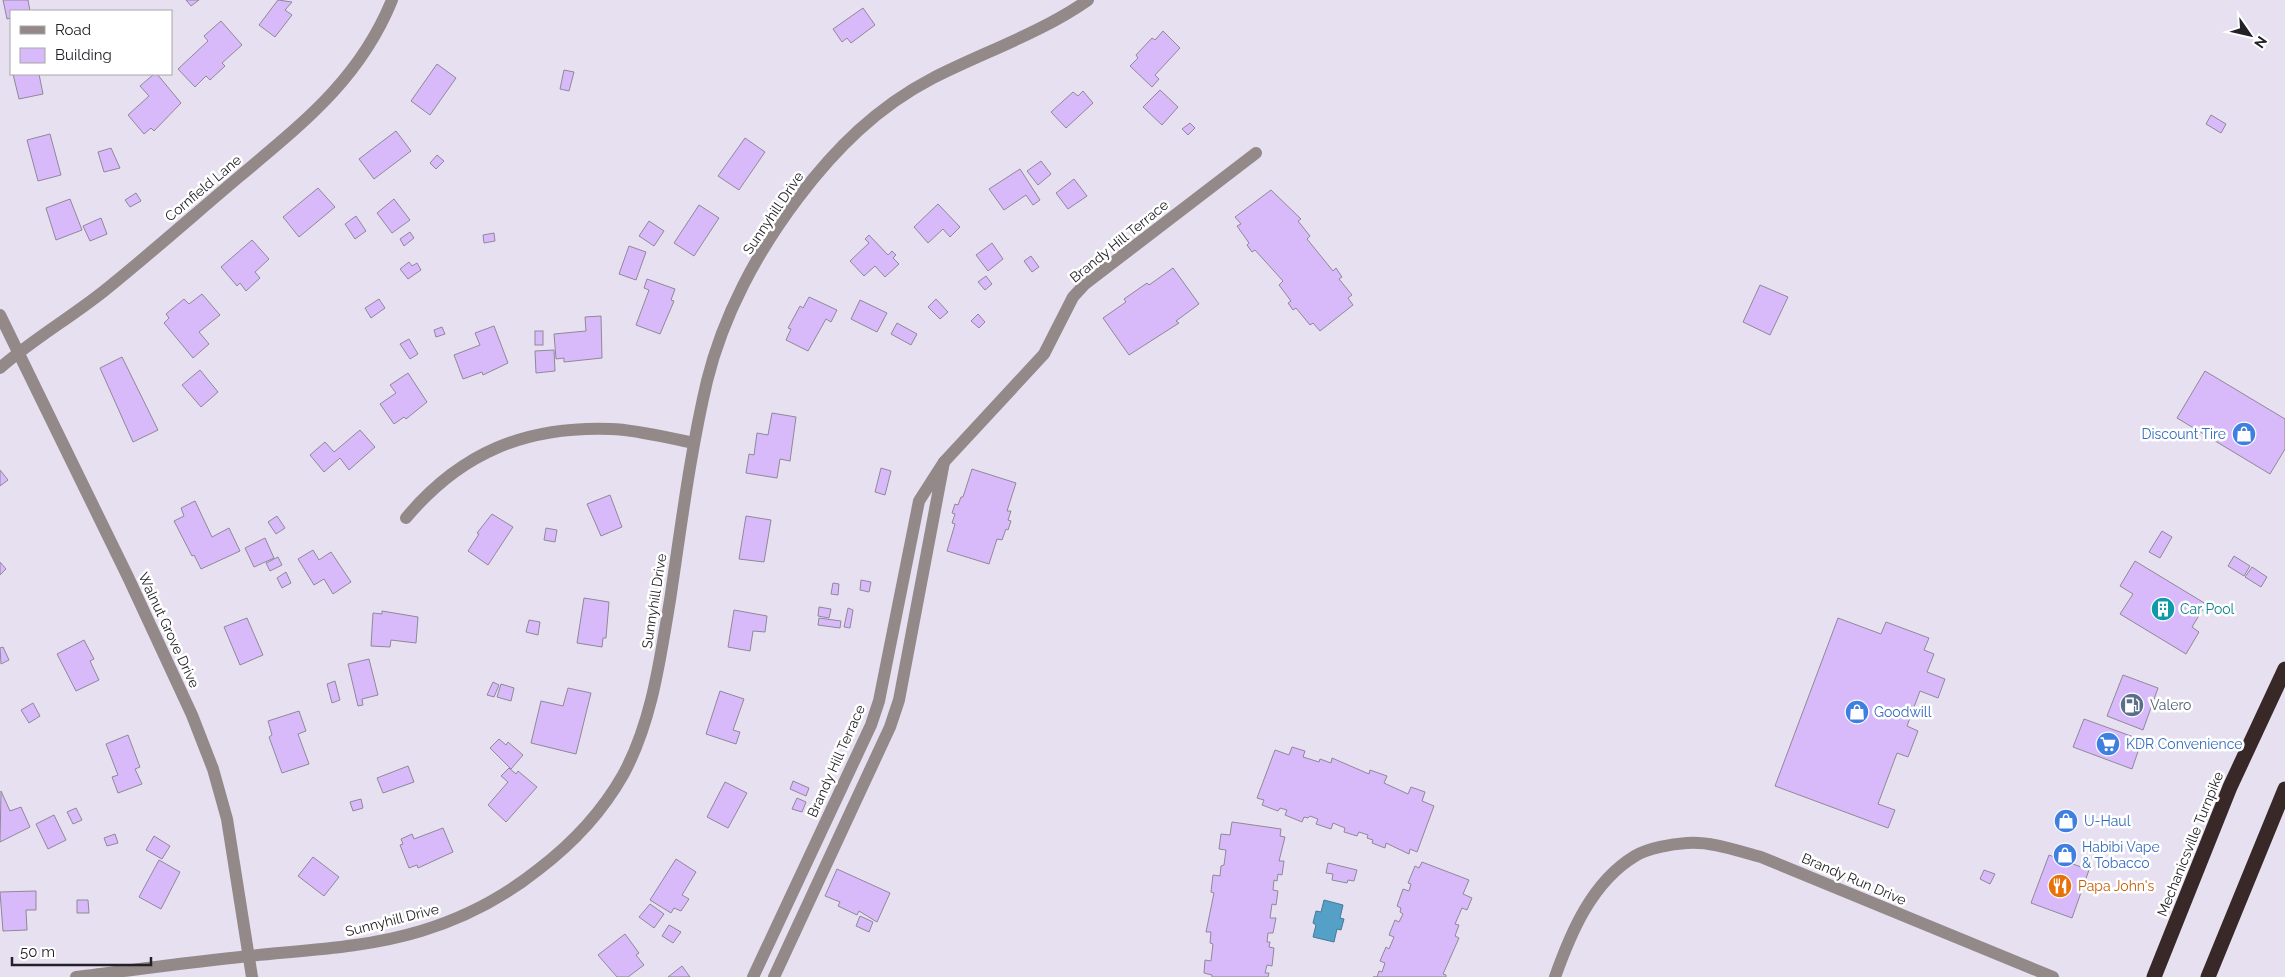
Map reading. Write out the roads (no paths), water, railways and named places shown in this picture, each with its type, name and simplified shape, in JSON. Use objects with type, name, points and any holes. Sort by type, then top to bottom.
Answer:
[{"type":"highway","name":"Mechanicsville Turnpike","points":[[2154,977],[2230,787],[2285,670]]},
{"type":"highway","points":[[2208,977],[2244,883],[2285,788]]},
{"type":"street","name":"Cornfield Lane","points":[[0,368],[104,291],[310,118],[344,82],[366,52],[382,24],[392,0]]},
{"type":"street","name":"Sunnyhill Drive","points":[[76,977],[250,956],[321,950],[371,943],[420,931],[455,919],[492,901],[526,880],[552,860],[585,828],[604,805],[623,775],[638,742],[661,655],[694,443],[708,378],[727,320],[740,291],[766,244],[796,200],[837,150],[880,111],[931,79],[1008,42],[1088,0]]},
{"type":"street","name":"Brandy Hill Terrace","points":[[753,977],[871,725],[879,701],[919,501],[944,462],[1044,354],[1073,297],[1085,284],[1256,153]]},
{"type":"street","name":"Walnut Grove Drive","points":[[0,315],[128,577],[192,715],[213,769],[227,819],[252,977]]},
{"type":"street","points":[[406,518],[432,488],[472,459],[504,444],[541,434],[611,429],[694,443]]},
{"type":"street","points":[[774,977],[893,718],[899,700],[944,462]]},
{"type":"street","name":"Brandy Run Drive","points":[[1554,977],[1569,937],[1591,898],[1612,874],[1636,855],[1688,842],[1724,847],[1761,857],[2053,977]]},
{"type":"water","points":[[1324,900],[1343,905],[1340,918],[1344,919],[1341,930],[1337,929],[1334,942],[1313,937],[1316,925],[1313,923],[1316,911],[1321,912]]},
{"type":"place","name":"Discount Tire","points":[[2244,434]]},
{"type":"place","name":"Car Pool","points":[[2163,609]]},
{"type":"place","name":"Valero","points":[[2132,705]]},
{"type":"place","name":"Goodwill","points":[[1857,712]]},
{"type":"place","name":"KDR Convenience","points":[[2108,744]]},
{"type":"place","name":"U-Haul","points":[[2066,821]]},
{"type":"place","name":"Habibi Vape & Tobacco","points":[[2065,855]]},
{"type":"place","name":"Papa John's","points":[[2060,886]]}]
